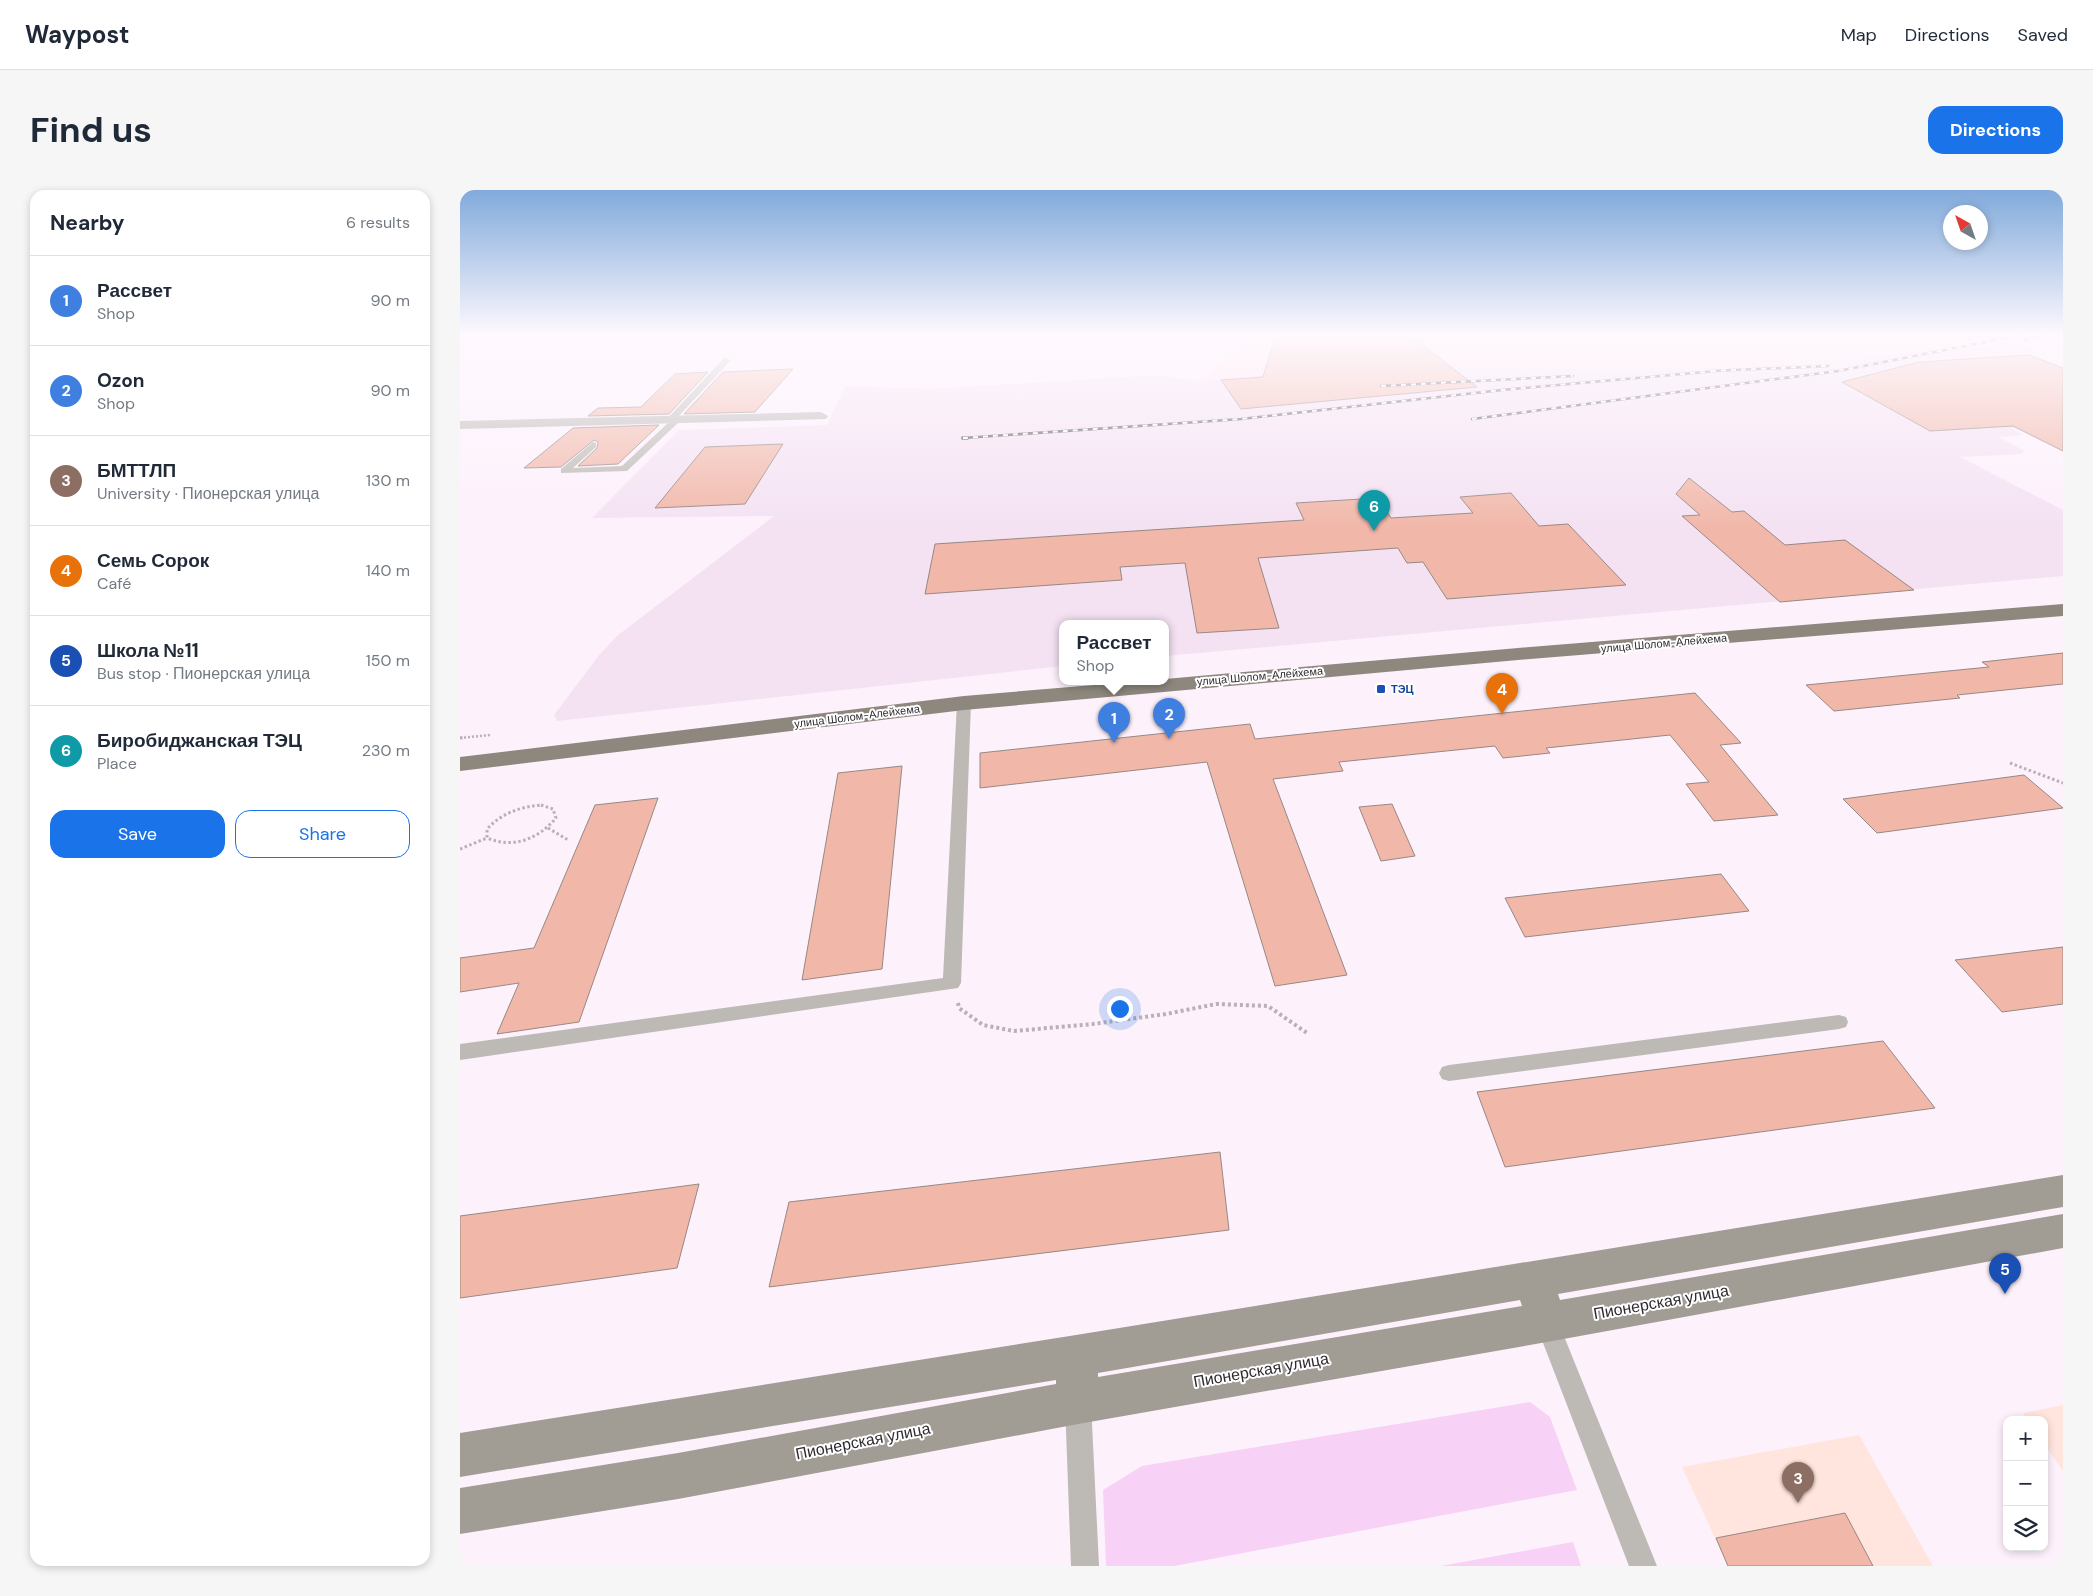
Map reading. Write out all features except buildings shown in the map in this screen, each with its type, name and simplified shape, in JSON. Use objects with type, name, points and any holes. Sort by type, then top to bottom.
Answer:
[{"type":"main road","name":"улица Шолом-Алейхема","points":[[1169,685],[1508,655],[2063,610]]},
{"type":"main road","name":"улица Шолом-Алейхема","points":[[460,764],[964,703],[1168,685]]},
{"type":"main road","points":[[460,1455],[1076,1356],[2063,1191]]},
{"type":"main road","name":"Пионерская улица","points":[[460,1511],[678,1476],[1078,1402],[2063,1231]]},
{"type":"main road","points":[[1532,1280],[1547,1322]]},
{"type":"main road","points":[[1076,1356],[1078,1402]]},
{"type":"street","points":[[460,426],[821,416]]},
{"type":"lane","points":[[593,446],[564,471],[624,469],[693,398]]},
{"type":"lane","points":[[460,1052],[952,983],[964,703]]},
{"type":"lane","points":[[1449,1073],[1839,1022]]},
{"type":"lane","points":[[1547,1322],[1643,1566]]},
{"type":"lane","points":[[1078,1402],[1085,1566]]},
{"type":"path","points":[[460,738],[490,735]]},
{"type":"path","points":[[2010,763],[2063,783]]},
{"type":"path","points":[[541,805],[553,809],[556,818],[548,828],[531,838],[511,843],[496,843],[487,838],[486,829],[494,820],[508,812],[525,806],[541,805]]},
{"type":"path","points":[[548,828],[568,840]]},
{"type":"path","points":[[460,849],[487,838]]},
{"type":"path","points":[[952,983],[959,1008],[984,1025],[1014,1030],[1093,1024],[1166,1014],[1216,1004],[1268,1006],[1307,1033]]},
{"type":"shaded area","points":[[839,398],[2063,398],[2063,425],[2011,428],[2022,435],[1999,437],[2024,451],[2022,454],[1960,457],[2063,510],[2063,576],[1169,656],[1169,620],[1059,620],[1059,666],[557,721],[554,715],[600,654],[617,636],[774,516],[592,518],[679,430],[827,425]]},
{"type":"shaded area","points":[[1530,1402],[1550,1417],[1577,1490],[1174,1566],[1106,1566],[1103,1490],[1142,1466]]},
{"type":"shaded area","points":[[2063,1405],[2063,1471],[2048,1450],[2048,1416],[2025,1416],[2023,1413]]},
{"type":"shaded area","points":[[1859,1435],[1933,1566],[1728,1566],[1682,1467]]},
{"type":"shaded area","points":[[1573,1542],[1581,1566],[1441,1566]]},
{"type":"railway","points":[[967,438],[963,438],[1241,419],[1428,398]]},
{"type":"railway","points":[[1472,419],[1630,398]]},
{"type":"place","name":"Биробиджанская ТЭЦ","points":[[1374,531]]},
{"type":"place","name":"ТЭЦ","points":[[1381,689]]},
{"type":"place","name":"Семь Сорок","points":[[1502,714]]},
{"type":"place","name":"Ozon","points":[[1169,739]]},
{"type":"place","name":"Рассвет","points":[[1114,743]]},
{"type":"place","name":"Школа №11","points":[[2005,1294]]},
{"type":"place","name":"БМТТЛП","points":[[1798,1503]]}]
